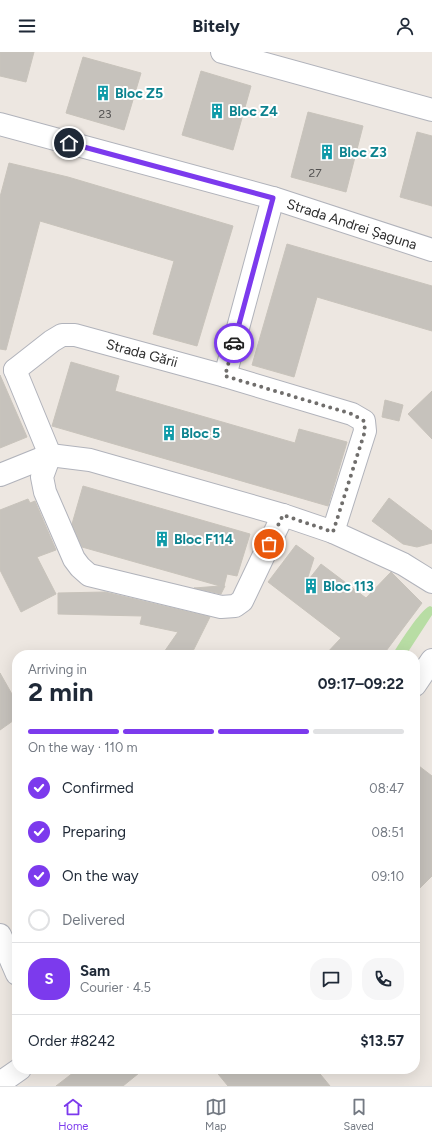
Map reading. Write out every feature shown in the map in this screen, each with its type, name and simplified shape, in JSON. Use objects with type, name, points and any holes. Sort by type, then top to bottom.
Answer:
[{"type":"street","points":[[222,52],[432,110]]},
{"type":"street","name":"Strada Andrei Șaguna","points":[[0,124],[273,198],[432,250]]},
{"type":"street","name":"Strada Andrei Șaguna","points":[[225,376],[273,198]]},
{"type":"street","name":"Strada Gării","points":[[50,455],[8,368],[62,335],[75,335],[225,376],[352,414],[364,421],[365,431],[333,532]]},
{"type":"street","points":[[0,475],[50,455],[90,460],[283,515],[333,532],[403,564],[432,582]]},
{"type":"street","points":[[50,455],[42,477],[45,492],[74,559],[89,575],[221,607],[235,606],[242,601],[283,515]]},
{"type":"street","points":[[420,678],[432,660]]},
{"type":"street","points":[[0,935],[12,963]]},
{"type":"street","points":[[0,1083],[13,1074]]},
{"type":"green space","points":[[430,606],[432,607],[432,615],[409,650],[395,650],[415,620]]},
{"type":"building","points":[[0,52],[34,52],[26,82],[0,76]]},
{"type":"building","name":"Bloc Z5","points":[[83,57],[141,73],[124,130],[66,113]]},
{"type":"building","name":"Bloc Z4","points":[[201,71],[251,86],[233,150],[182,135]]},
{"type":"building","name":"Bloc Z3","points":[[308,112],[363,126],[346,192],[291,177]]},
{"type":"building","points":[[417,132],[432,136],[432,206],[400,197]]},
{"type":"building","points":[[9,163],[68,177],[233,226],[197,346],[153,334],[174,261],[40,221],[6,350],[0,349],[0,197]]},
{"type":"building","points":[[287,244],[432,286],[432,331],[317,297],[294,377],[252,365]]},
{"type":"building","name":"Bloc 5","points":[[71,362],[119,376],[115,391],[295,443],[299,429],[347,442],[328,506],[52,426]]},
{"type":"building","points":[[0,375],[27,437],[0,448]]},
{"type":"building","points":[[432,391],[432,439],[408,414]]},
{"type":"building","points":[[385,400],[403,405],[399,421],[382,417]]},
{"type":"building","name":"Bloc F114","points":[[83,486],[250,534],[237,576],[227,574],[225,586],[221,594],[194,588],[220,586],[82,547],[72,524]]},
{"type":"building","points":[[389,498],[432,531],[432,543],[417,547],[403,544],[372,521]]},
{"type":"building","points":[[28,499],[30,503],[35,501],[56,550],[37,557],[56,594],[21,612],[0,570],[0,510]]},
{"type":"building","points":[[296,545],[314,558],[306,583],[321,564],[366,598],[391,572],[422,603],[387,650],[330,650],[341,638],[268,582]]},
{"type":"building","points":[[105,592],[210,617],[194,650],[165,650],[178,632],[140,624],[142,616],[58,614],[58,593]]},
{"type":"building","points":[[0,673],[12,694],[12,722],[0,730]]},
{"type":"building","points":[[420,767],[432,776],[432,876],[420,888]]},
{"type":"building","points":[[72,1074],[138,1074],[123,1086],[56,1086]]},
{"type":"building","points":[[218,1074],[320,1074],[330,1086],[228,1086]]},
{"type":"way so far","points":[[234,343],[225,376],[352,414],[364,421],[365,431],[333,532],[283,515],[269,544]]},
{"type":"place","name":"Bloc Z5","points":[[103,93]]},
{"type":"place","name":"Bloc Z4","points":[[217,111]]},
{"type":"place","name":"Bloc Z3","points":[[327,152]]},
{"type":"place","name":"Bloc 5","points":[[169,433]]},
{"type":"place","name":"Bloc F114","points":[[162,539]]},
{"type":"place","name":"Bloc 113","points":[[311,586]]},
{"type":"route","points":[[69,143],[273,198],[234,343]]}]
